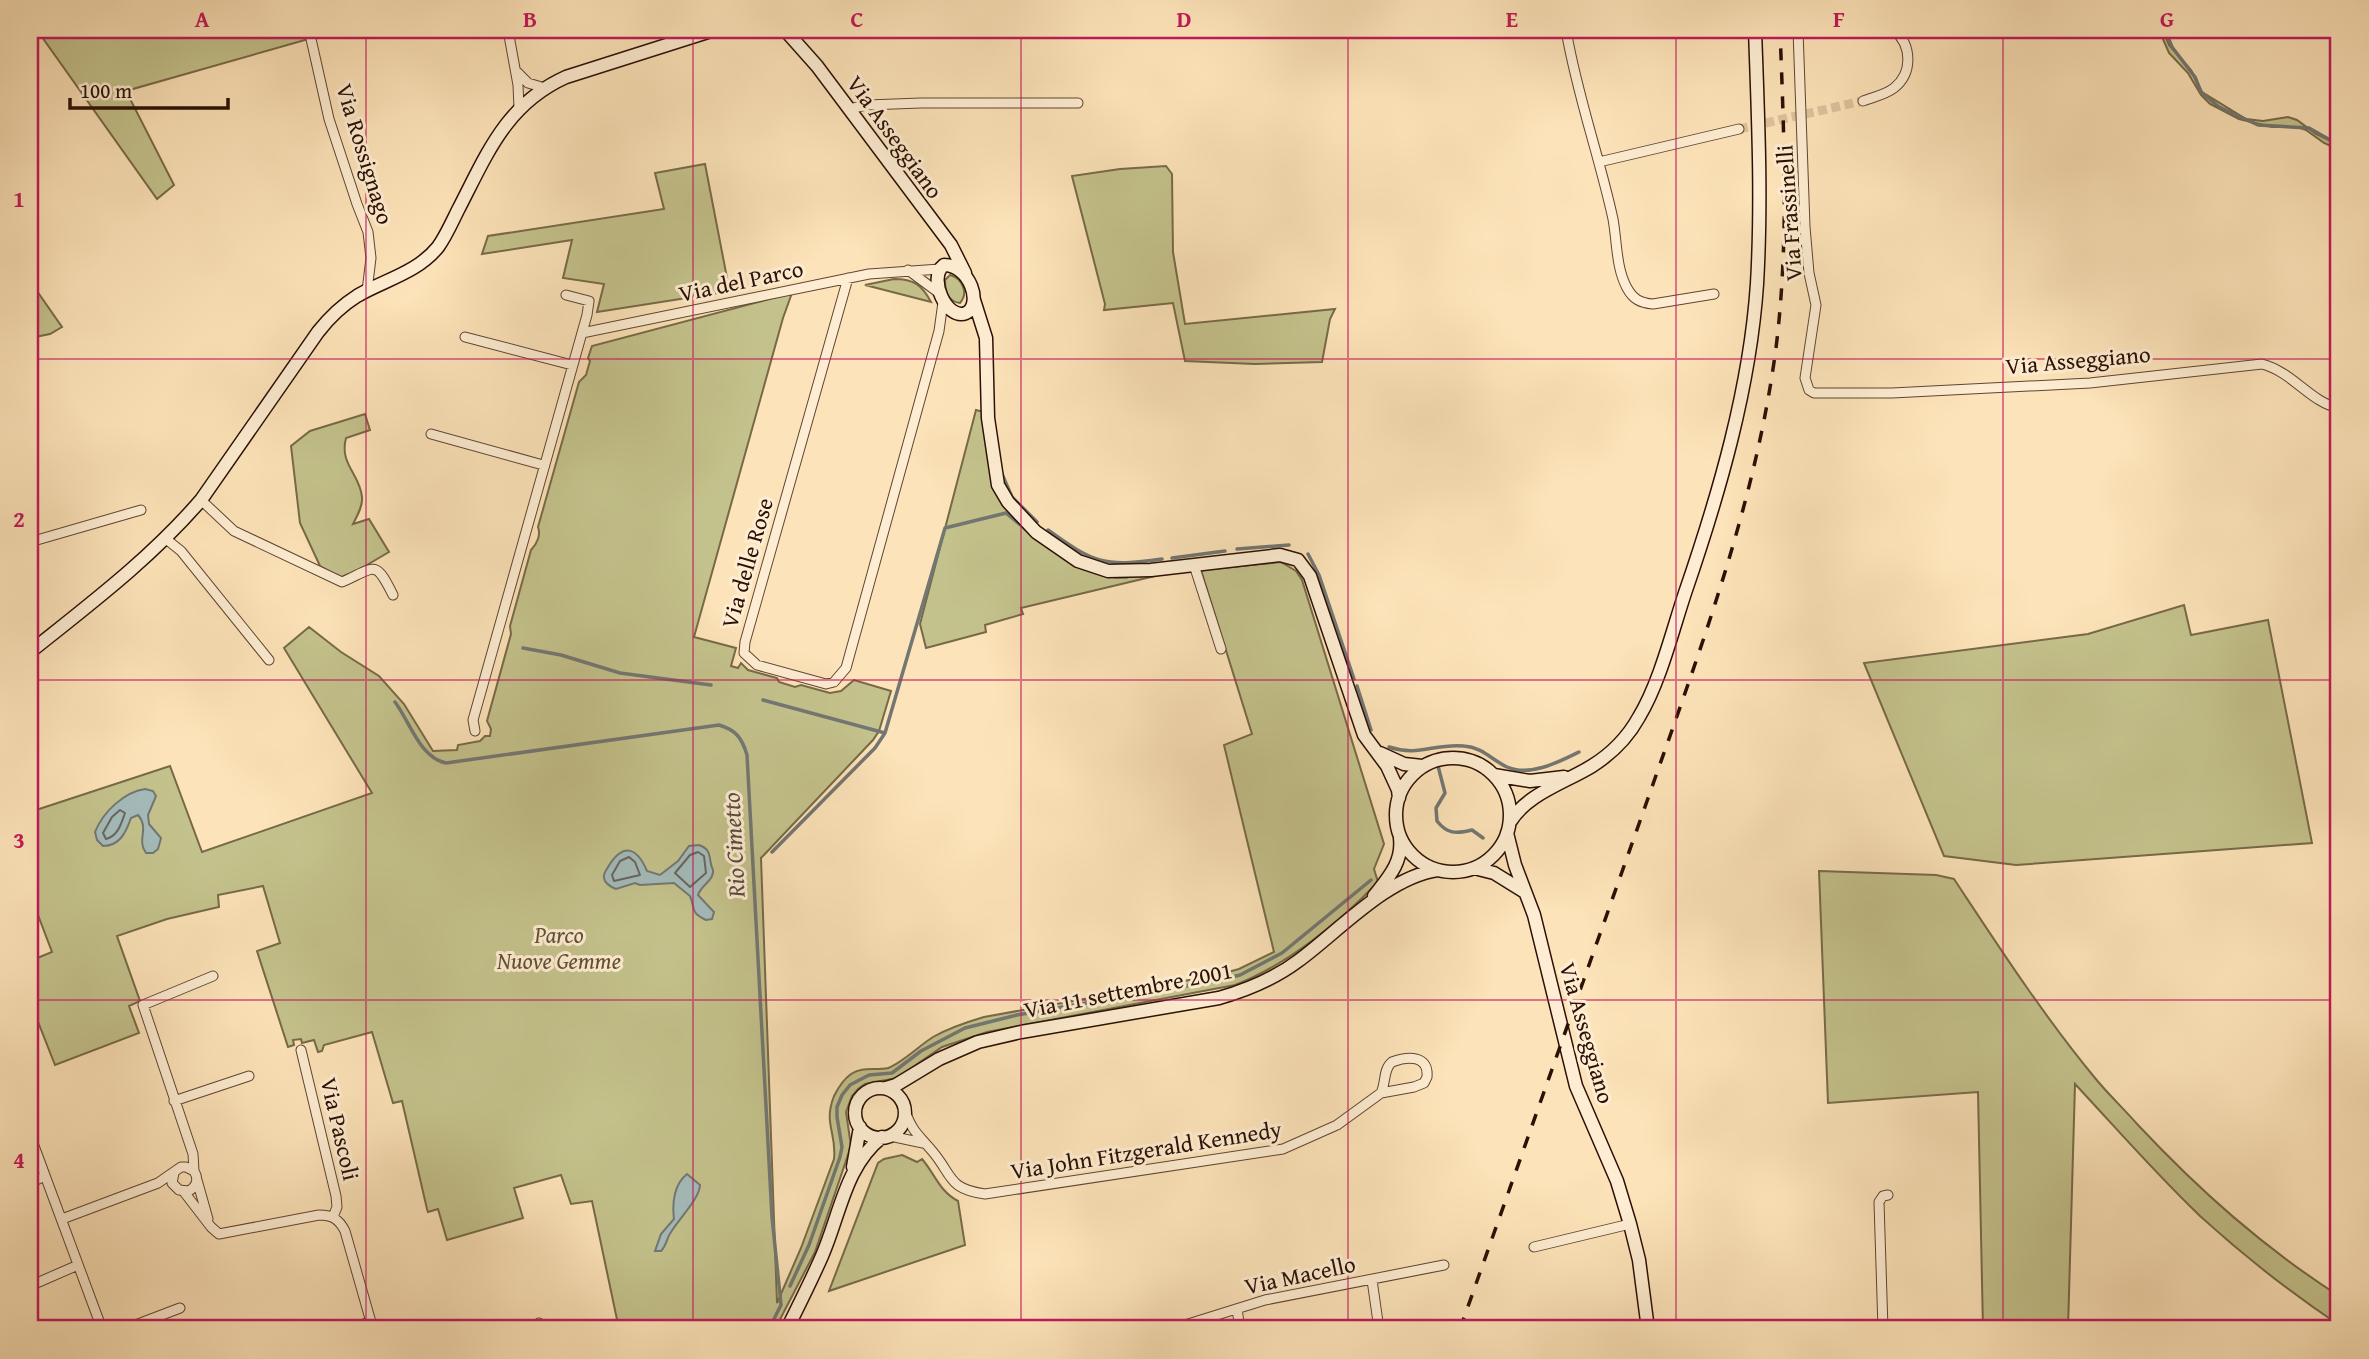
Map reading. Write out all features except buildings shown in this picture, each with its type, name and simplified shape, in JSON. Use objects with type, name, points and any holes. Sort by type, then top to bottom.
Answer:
[{"type":"street","name":"Via Rossignago","points":[[309,30],[329,119],[368,232],[370,258],[367,291]]},
{"type":"street","points":[[508,30],[516,71],[519,108]]},
{"type":"street","points":[[31,648],[145,560],[166,539],[201,500],[318,332],[338,309],[367,291],[418,266],[438,247],[499,132],[519,108],[545,88],[580,72],[714,30]]},
{"type":"street","name":"Via Asseggiano","points":[[785,30],[817,66],[951,245],[971,285],[986,338],[989,366],[987,379]]},
{"type":"street","points":[[1566,30],[1574,78],[1613,220],[1623,279],[1635,299],[1642,303],[1653,304],[1714,295]]},
{"type":"street","points":[[1400,835],[1411,853],[1428,866],[1456,872],[1474,868],[1491,858],[1516,812],[1544,792],[1593,765],[1614,749],[1632,729],[1645,707],[1698,556],[1727,450],[1747,359],[1757,287],[1760,136],[1755,30]]},
{"type":"street","name":"Via Frassinelli","points":[[1809,390],[1805,378],[1806,363],[1816,305],[1809,273],[1805,227],[1798,31],[1813,30]]},
{"type":"street","points":[[1863,101],[1894,89],[1905,74],[1908,65],[1906,44],[1895,30]]},
{"type":"street","points":[[516,71],[528,83],[545,88]]},
{"type":"street","points":[[849,109],[867,105],[921,103],[1078,103]]},
{"type":"street","points":[[1599,162],[1739,129]]},
{"type":"street","points":[[941,297],[937,276],[946,250],[943,237]]},
{"type":"street","points":[[942,267],[958,268],[965,273]]},
{"type":"street","name":"Via del Parco","points":[[582,333],[848,278],[942,267]]},
{"type":"street","points":[[908,270],[941,297]]},
{"type":"street","name":"Via delle Rose","points":[[848,278],[744,653],[757,664],[826,684],[834,682],[846,668],[939,331],[941,297]]},
{"type":"street","points":[[475,731],[473,720],[589,301],[566,295]]},
{"type":"street","name":"Via Asseggiano","points":[[941,297],[978,329],[987,379],[988,418],[998,485],[1008,502],[1036,532],[1078,561],[1101,569],[1128,571],[1280,555],[1298,560],[1306,568],[1364,735],[1387,766],[1398,790],[1396,816],[1400,835]]},
{"type":"street","points":[[939,331],[950,318],[970,309],[974,300]]},
{"type":"street","points":[[465,337],[572,365]]},
{"type":"street","name":"Via Asseggiano","points":[[1809,390],[1823,394],[2090,383],[2262,364],[2279,370],[2320,401],[2339,408]]},
{"type":"street","points":[[431,434],[543,465]]},
{"type":"street","points":[[201,500],[234,531],[342,582],[377,569],[393,594]]},
{"type":"street","points":[[30,542],[141,510]]},
{"type":"street","points":[[166,539],[181,551],[269,660]]},
{"type":"street","points":[[1194,565],[1221,649]]},
{"type":"street","points":[[1374,750],[1404,764],[1422,766]]},
{"type":"street","points":[[1399,798],[1409,777],[1422,766],[1452,757],[1468,759],[1482,765],[1494,775],[1530,781],[1571,776]]},
{"type":"street","name":"Via Asseggiano","points":[[1494,775],[1508,797],[1509,828],[1523,891],[1534,915],[1576,1086],[1617,1181],[1630,1224],[1639,1260],[1648,1329]]},
{"type":"street","name":"Via 11 settembre 2001","points":[[1367,904],[1393,872],[1401,848],[1400,835]]},
{"type":"street","points":[[1474,868],[1494,873],[1523,891]]},
{"type":"street","name":"Via 11 settembre 2001","points":[[787,1329],[823,1254],[852,1175],[860,1127],[856,1113],[860,1099],[871,1090],[886,1088],[939,1059],[978,1042],[1020,1032],[1219,998],[1239,992],[1295,963],[1367,904],[1409,879],[1427,871],[1438,870]]},
{"type":"street","points":[[211,1227],[196,1175],[193,1154],[143,1005],[213,976]]},
{"type":"street","name":"Via Pascoli","points":[[301,1050],[336,1196],[337,1207],[332,1217]]},
{"type":"street","points":[[1415,1058],[1424,1062],[1427,1077],[1420,1086],[1381,1093],[1386,1070],[1392,1062],[1415,1058]]},
{"type":"street","name":"Via 11 settembre 2001","points":[[852,1175],[867,1150],[901,1126],[907,1093],[919,1072]]},
{"type":"street","points":[[174,1101],[248,1076]]},
{"type":"street","points":[[886,1088],[900,1097],[904,1108]]},
{"type":"street","name":"Via John Fitzgerald Kennedy","points":[[904,1108],[916,1135],[937,1157],[946,1174],[959,1186],[974,1192],[999,1193],[1283,1149],[1337,1125],[1381,1093]]},
{"type":"street","points":[[860,1127],[870,1135],[924,1144]]},
{"type":"street","points":[[30,1135],[102,1329]]},
{"type":"street","points":[[187,1141],[188,1155],[176,1171],[172,1182],[211,1227]]},
{"type":"street","points":[[62,1219],[158,1183],[186,1167],[196,1175]]},
{"type":"street","points":[[30,1183],[46,1175]]},
{"type":"street","points":[[158,1183],[179,1190],[193,1189],[196,1175]]},
{"type":"street","points":[[1883,1329],[1879,1202],[1883,1196],[1888,1195]]},
{"type":"street","name":"Via Pascoli","points":[[211,1227],[219,1234],[319,1215],[338,1220],[345,1231],[372,1325]]},
{"type":"street","points":[[1534,1247],[1630,1224]]},
{"type":"street","points":[[30,1286],[78,1265]]},
{"type":"street","name":"Via Macello","points":[[1172,1329],[1265,1300],[1444,1265]]},
{"type":"street","name":"Via Macello","points":[[1372,1280],[1379,1329]]},
{"type":"street","points":[[125,1329],[180,1308]]},
{"type":"street","name":"Via Macello","points":[[1237,1309],[1240,1329]]},
{"type":"street","points":[[351,1329],[372,1325]]},
{"type":"green space","points":[[37,30],[304,30],[305,40],[126,91],[174,185],[157,199]]},
{"type":"green space","points":[[2159,30],[2163,30],[2169,45],[2191,70],[2202,92],[2246,119],[2263,121],[2288,117],[2297,120],[2316,134],[2339,145],[2339,150],[2306,130],[2297,127],[2272,127],[2239,119],[2210,104],[2201,95],[2188,73],[2169,53]]},
{"type":"green space","points":[[705,164],[728,283],[718,285],[719,293],[597,312],[604,284],[563,278],[572,240],[482,254],[488,236],[664,209],[655,173]]},
{"type":"green space","points":[[1166,166],[1172,174],[1173,252],[1185,324],[1335,309],[1330,319],[1322,362],[1255,364],[1185,361],[1173,303],[1104,310],[1105,304],[1072,176]]},
{"type":"green space","points":[[950,275],[958,279],[963,286],[964,295],[960,303],[950,298],[947,291],[945,280]]},
{"type":"green space","points":[[894,279],[917,284],[931,302],[865,285]]},
{"type":"green space","points":[[30,281],[62,327],[50,334],[30,338]]},
{"type":"green space","name":"Parco Nuove Gemme","points":[[792,293],[694,637],[736,648],[731,666],[738,668],[741,663],[748,670],[777,678],[779,682],[795,687],[801,685],[830,693],[841,691],[854,680],[891,691],[879,731],[873,740],[761,858],[777,1303],[834,1159],[831,1106],[837,1090],[851,1074],[860,1070],[888,1068],[939,1034],[984,1017],[1217,975],[1239,969],[1274,952],[1224,745],[1252,734],[1201,570],[1281,562],[1296,571],[1302,580],[1384,844],[1374,869],[1378,882],[1312,941],[1274,966],[1235,985],[987,1032],[942,1047],[897,1078],[865,1084],[858,1089],[846,1112],[851,1146],[815,1252],[775,1329],[619,1329],[592,1201],[571,1204],[561,1175],[514,1188],[523,1218],[447,1240],[438,1209],[428,1212],[402,1101],[393,1103],[372,1032],[324,1045],[322,1051],[318,1052],[314,1040],[302,1043],[301,1039],[293,1040],[294,1045],[288,1047],[257,951],[280,943],[263,886],[218,895],[219,907],[167,919],[117,936],[140,1001],[129,1006],[139,1033],[55,1065],[33,1009],[30,1010],[30,961],[52,952],[30,894],[30,812],[170,766],[202,852],[372,793],[284,648],[309,627],[341,652],[379,676],[404,704],[433,751],[457,750],[458,745],[480,741],[485,736],[490,736],[491,729],[487,721],[511,634],[510,626],[531,550],[538,539],[538,527],[579,382],[586,375],[592,346]]},
{"type":"green space","points":[[976,410],[984,412],[998,483],[1033,525],[1094,567],[1155,576],[1021,608],[1023,614],[985,625],[986,632],[926,648],[920,624]]},
{"type":"green space","points":[[365,414],[370,430],[346,438],[345,447],[347,462],[358,482],[362,497],[361,507],[353,524],[369,519],[389,552],[343,579],[320,566],[300,523],[291,446],[310,431]]},
{"type":"green space","points":[[2184,605],[2191,635],[2268,620],[2312,843],[2016,865],[1944,856],[1864,663],[2088,634]]},
{"type":"green space","points":[[1819,871],[1936,875],[1954,879],[2039,1005],[2100,1084],[2209,1195],[2258,1238],[2339,1296],[2339,1325],[2268,1273],[2200,1216],[2075,1084],[2068,1329],[1983,1329],[1978,1092],[1828,1103]]},
{"type":"green space","points":[[902,1155],[917,1162],[922,1159],[942,1187],[958,1201],[965,1245],[829,1291],[878,1163]]},
{"type":"water","points":[[145,789],[153,791],[156,796],[148,815],[149,824],[161,838],[158,849],[153,853],[146,853],[143,848],[143,825],[138,815],[131,818],[118,841],[103,846],[97,840],[95,832],[103,817],[129,794]]},
{"type":"water","points":[[699,845],[708,852],[713,872],[698,895],[714,912],[712,919],[706,920],[697,914],[690,896],[674,883],[635,883],[616,889],[605,880],[608,867],[618,854],[624,851],[634,852],[647,871],[660,875],[678,861],[689,846]]},
{"type":"water","points":[[687,1174],[700,1185],[699,1190],[669,1235],[663,1249],[655,1251],[661,1234],[674,1219],[675,1194],[679,1183]]},
{"type":"waterway","points":[[2165,30],[2172,47],[2195,77],[2201,92],[2219,107],[2258,125],[2309,128],[2339,145]]},
{"type":"waterway","points":[[1002,474],[1012,497],[1037,522]]},
{"type":"waterway","points":[[772,852],[875,748],[885,733],[945,528],[1006,513],[1029,532]]},
{"type":"waterway","points":[[1048,530],[1077,550],[1101,560],[1126,563],[1162,559]]},
{"type":"waterway","points":[[1237,549],[1289,545]]},
{"type":"waterway","points":[[1172,558],[1225,551]]},
{"type":"waterway","points":[[1308,554],[1319,575],[1354,679]]},
{"type":"waterway","points":[[1262,563],[1274,562]]},
{"type":"waterway","points":[[1082,568],[1104,575]]},
{"type":"waterway","points":[[1115,577],[1127,577]]},
{"type":"waterway","points":[[523,648],[561,655],[620,673],[711,685]]},
{"type":"waterway","points":[[1357,686],[1371,730]]},
{"type":"waterway","points":[[763,700],[885,733]]},
{"type":"waterway","name":"Rio Cimetto","points":[[395,702],[422,747],[437,760],[446,763],[719,725],[734,732],[743,744],[747,755],[772,1217],[781,1305],[769,1329]]},
{"type":"waterway","points":[[1389,747],[1409,751],[1444,746],[1470,747],[1516,770],[1544,767],[1579,752]]},
{"type":"waterway","points":[[1438,766],[1445,793],[1436,808],[1437,821],[1448,831],[1472,830],[1483,838]]},
{"type":"waterway","points":[[790,1286],[809,1245],[840,1157],[842,1147],[837,1107],[850,1085],[869,1075],[892,1073],[921,1051],[965,1028],[1017,1015],[1240,975],[1282,953],[1371,880]]},
{"type":"tunnel","points":[[1739,129],[1863,101]]},
{"type":"railway","points":[[1460,1329],[1704,636],[1723,580],[1754,465],[1776,348],[1783,269],[1780,30]]}]
